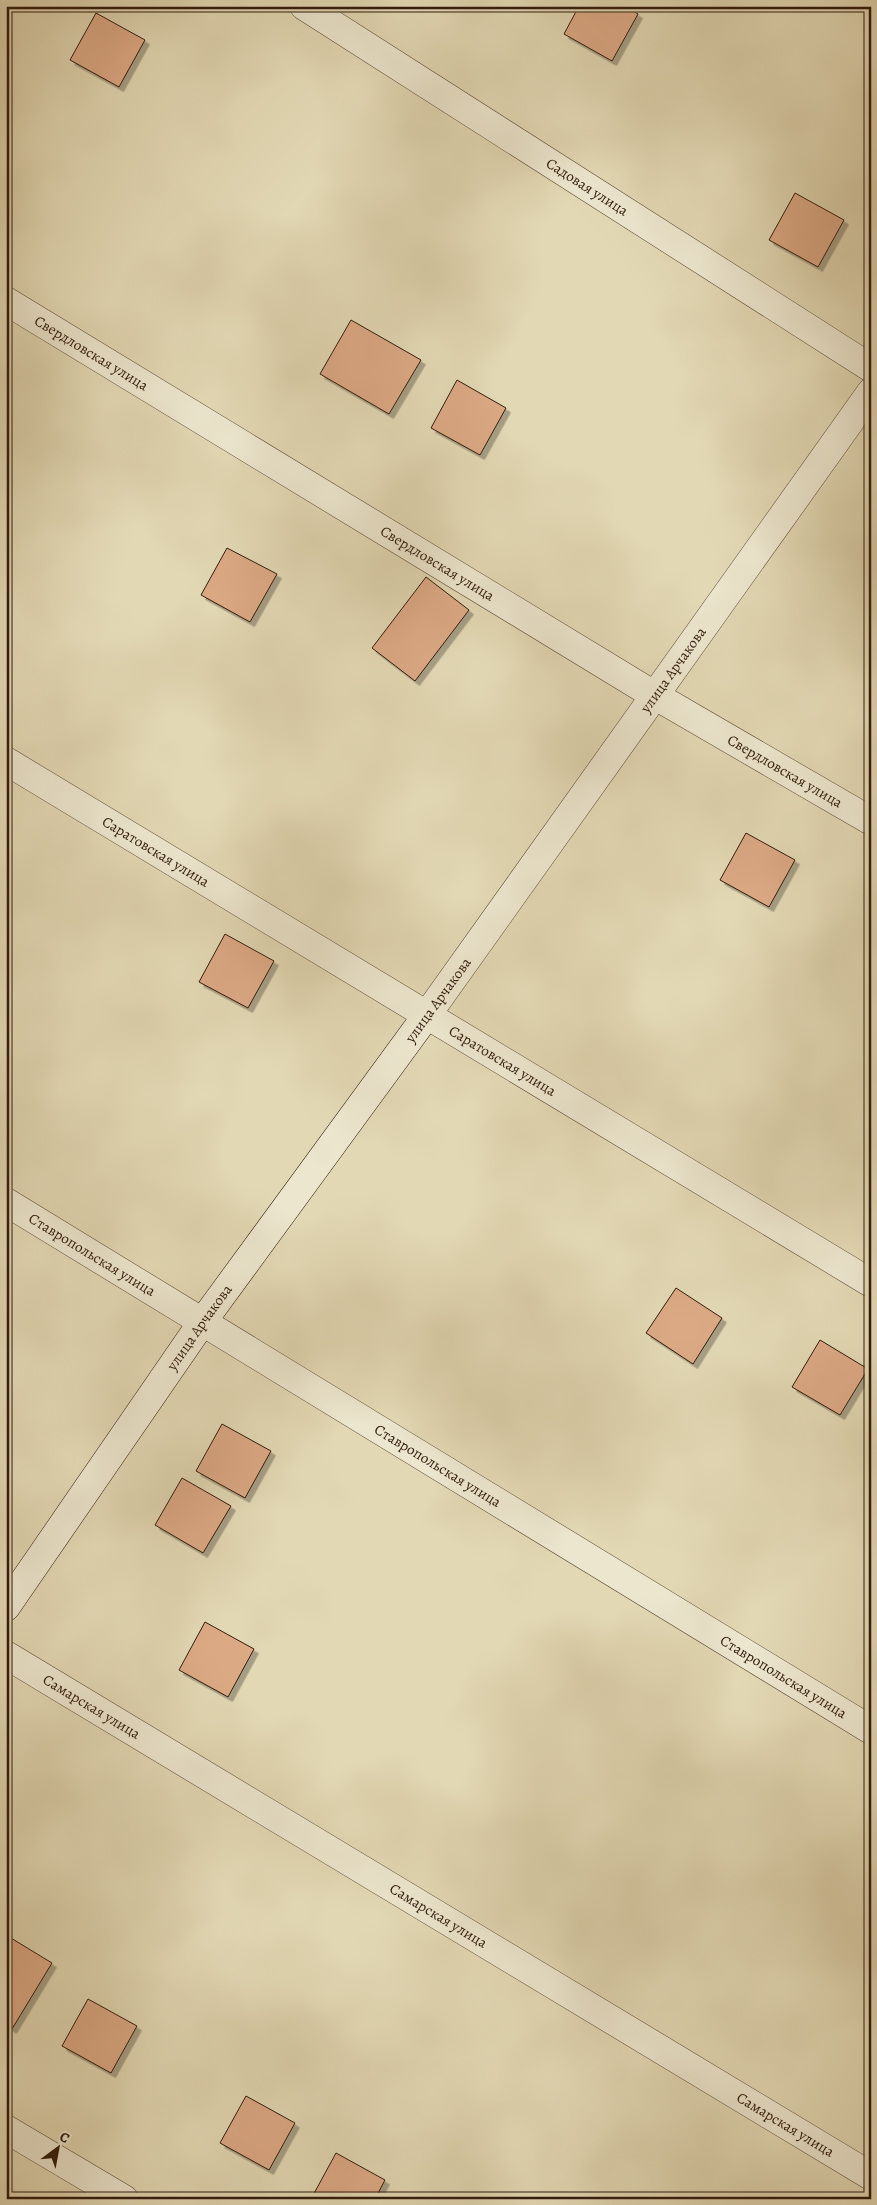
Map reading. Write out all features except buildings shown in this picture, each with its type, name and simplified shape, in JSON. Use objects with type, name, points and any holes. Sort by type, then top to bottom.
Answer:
[{"type":"street","name":"Садовая улица","points":[[304,6],[871,368]]},
{"type":"street","name":"Свердловская улица","points":[[6,301],[654,695],[871,821]]},
{"type":"street","name":"улица Арчакова","points":[[6,1607],[203,1321],[427,1015],[871,392]]},
{"type":"street","name":"Саратовская улица","points":[[6,761],[871,1283]]},
{"type":"street","name":"Ставропольская улица","points":[[6,1202],[871,1730]]},
{"type":"street","name":"Самарская улица","points":[[6,1655],[871,2176]]},
{"type":"street","points":[[6,2129],[124,2199]]}]
